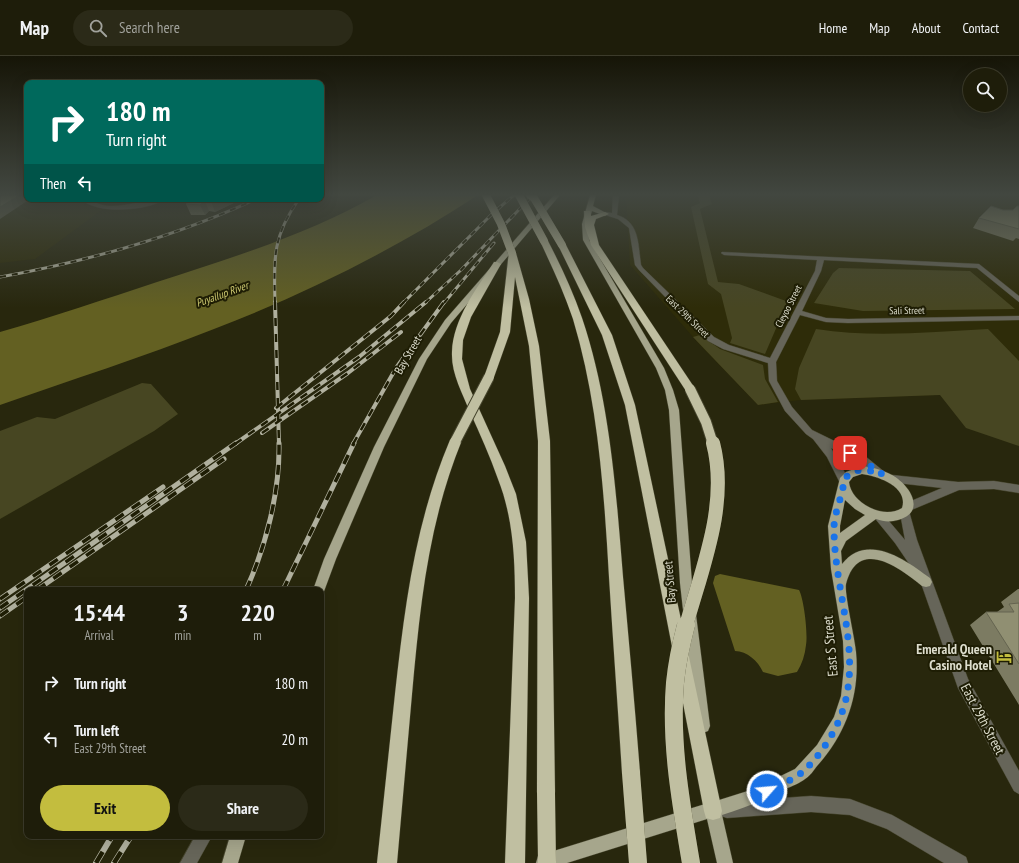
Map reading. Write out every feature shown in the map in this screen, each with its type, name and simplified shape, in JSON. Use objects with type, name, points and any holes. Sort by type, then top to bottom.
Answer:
[{"type":"highway","points":[[504,233],[521,280],[531,323],[541,384],[544,441],[547,863]]},
{"type":"highway","points":[[539,233],[566,283],[584,341],[601,428],[611,501],[638,863]]},
{"type":"highway","points":[[555,233],[591,300],[607,335],[623,379],[637,435],[713,810]]},
{"type":"highway","points":[[592,233],[595,245],[690,389],[703,414],[711,434],[716,457],[718,477],[717,502],[713,524],[679,652],[675,683],[674,721],[677,769],[691,863]]},
{"type":"highway","points":[[387,863],[416,579],[431,508],[456,440],[490,377],[504,332],[509,299],[512,253]]},
{"type":"highway","points":[[497,264],[467,315],[457,342],[457,351],[462,380],[497,462],[513,506],[519,543],[523,587],[515,805],[515,863]]},
{"type":"main road","name":"Bay Street","points":[[330,559],[388,428],[423,359],[448,322],[524,233]]},
{"type":"main road","name":"Bay Street","points":[[585,233],[589,246],[660,368],[669,390],[674,410],[686,583],[713,810],[724,863]]},
{"type":"main road","points":[[862,470],[887,476],[906,492],[909,500],[906,510],[893,517],[876,515],[859,507],[851,501],[844,483],[847,475],[862,470]]},
{"type":"main road","name":"East S Street","points":[[713,810],[757,796],[800,774],[822,750],[840,721],[848,696],[851,667],[849,641],[840,588],[834,526],[844,483]]},
{"type":"main road","points":[[836,550],[842,538],[876,515]]},
{"type":"main road","points":[[840,588],[843,572],[851,561],[868,554],[882,555],[893,558],[908,566],[926,582]]},
{"type":"main road","points":[[542,863],[713,810]]},
{"type":"main road","points":[[230,863],[237,839]]},
{"type":"street","name":"East 29th Street","points":[[632,233],[638,265],[711,339],[726,347],[772,362]]},
{"type":"street","points":[[724,253],[979,266],[1019,300]]},
{"type":"street","name":"Cleyoo Street","points":[[772,362],[818,271],[821,258]]},
{"type":"street","name":"Sali Street","points":[[797,312],[826,320],[848,321],[1019,318]]},
{"type":"street","points":[[772,362],[773,381],[782,398],[797,420],[817,437],[832,455],[844,483]]},
{"type":"street","points":[[817,437],[861,459],[887,476],[958,486],[994,485],[1019,489]]},
{"type":"street","points":[[906,510],[958,486]]},
{"type":"street","name":"East 29th Street","points":[[906,510],[911,540],[963,683],[1019,786]]},
{"type":"street","name":"East 29th Street","points":[[876,515],[899,540],[926,582]]},
{"type":"street","name":"Bay Street","points":[[319,587],[330,559]]},
{"type":"street","points":[[713,810],[811,804],[850,808],[892,823],[960,863]]},
{"type":"street","points":[[188,863],[202,839]]},
{"type":"shaded area","points":[[0,233],[71,233],[35,259],[0,263]]},
{"type":"shaded area","points":[[628,233],[1019,233],[1019,392],[801,400],[758,405],[700,345],[630,265]]},
{"type":"shaded area","points":[[697,233],[706,233],[718,282],[739,284],[786,301],[787,303],[765,354],[730,343],[732,338],[721,294],[708,284]]},
{"type":"shaded area","points":[[839,268],[970,271],[1015,309],[863,311],[814,303],[833,273]]},
{"type":"shaded area","points":[[816,329],[837,332],[880,334],[988,329],[1019,361],[1019,446],[966,428],[940,395],[801,400],[795,389],[799,368]]},
{"type":"shaded area","points":[[700,335],[720,349],[763,365],[765,379],[778,402],[758,405],[693,337]]},
{"type":"shaded area","points":[[142,383],[151,384],[178,414],[154,431],[0,519],[0,431],[37,417],[55,419]]},
{"type":"water","name":"Puyallup River","points":[[297,233],[417,233],[349,269],[282,301],[161,349],[0,405],[0,332],[213,264]]},
{"type":"water","points":[[720,574],[799,590],[804,608],[806,649],[797,672],[778,676],[763,672],[752,657],[739,651],[735,651],[713,583],[715,576]]},
{"type":"building","points":[[1019,603],[1019,664],[986,612],[1014,612],[1009,604]]},
{"type":"railway","points":[[0,277],[33,271],[98,255],[172,233]]},
{"type":"railway","points":[[275,302],[276,249],[281,233]]},
{"type":"railway","points":[[404,302],[473,233]]},
{"type":"railway","points":[[425,303],[461,270],[497,233]]},
{"type":"railway","points":[[444,303],[494,243]]},
{"type":"railway","points":[[275,302],[278,406]]},
{"type":"railway","points":[[278,406],[391,316],[404,302]]},
{"type":"railway","points":[[278,414],[359,357],[426,302]]},
{"type":"railway","points":[[353,444],[396,368],[444,302]]},
{"type":"railway","points":[[278,422],[348,373],[401,332]]},
{"type":"railway","points":[[278,406],[278,414]]},
{"type":"railway","points":[[235,444],[278,414]]},
{"type":"railway","points":[[278,414],[278,422]]},
{"type":"railway","points":[[262,433],[278,422]]},
{"type":"railway","points":[[278,422],[279,444]]},
{"type":"railway","points":[[30,587],[236,443]]},
{"type":"railway","points":[[284,587],[354,443]]},
{"type":"railway","points":[[247,587],[260,555],[270,518],[277,480],[279,444]]},
{"type":"railway","points":[[41,587],[224,459]]},
{"type":"railway","points":[[0,599],[163,487]]},
{"type":"railway","points":[[0,608],[24,591]]},
{"type":"railway","points":[[0,616],[24,599]]},
{"type":"railway","points":[[96,863],[110,839]]},
{"type":"railway","points":[[114,863],[129,839]]},
{"type":"place","name":"Emerald Queen Casino Hotel","points":[[1004,657]]},
{"type":"route","points":[[767,791],[800,774],[822,750],[840,721],[848,696],[851,667],[849,641],[837,569],[834,526],[844,480],[847,475],[854,471],[862,470],[882,474],[850,453]]}]
